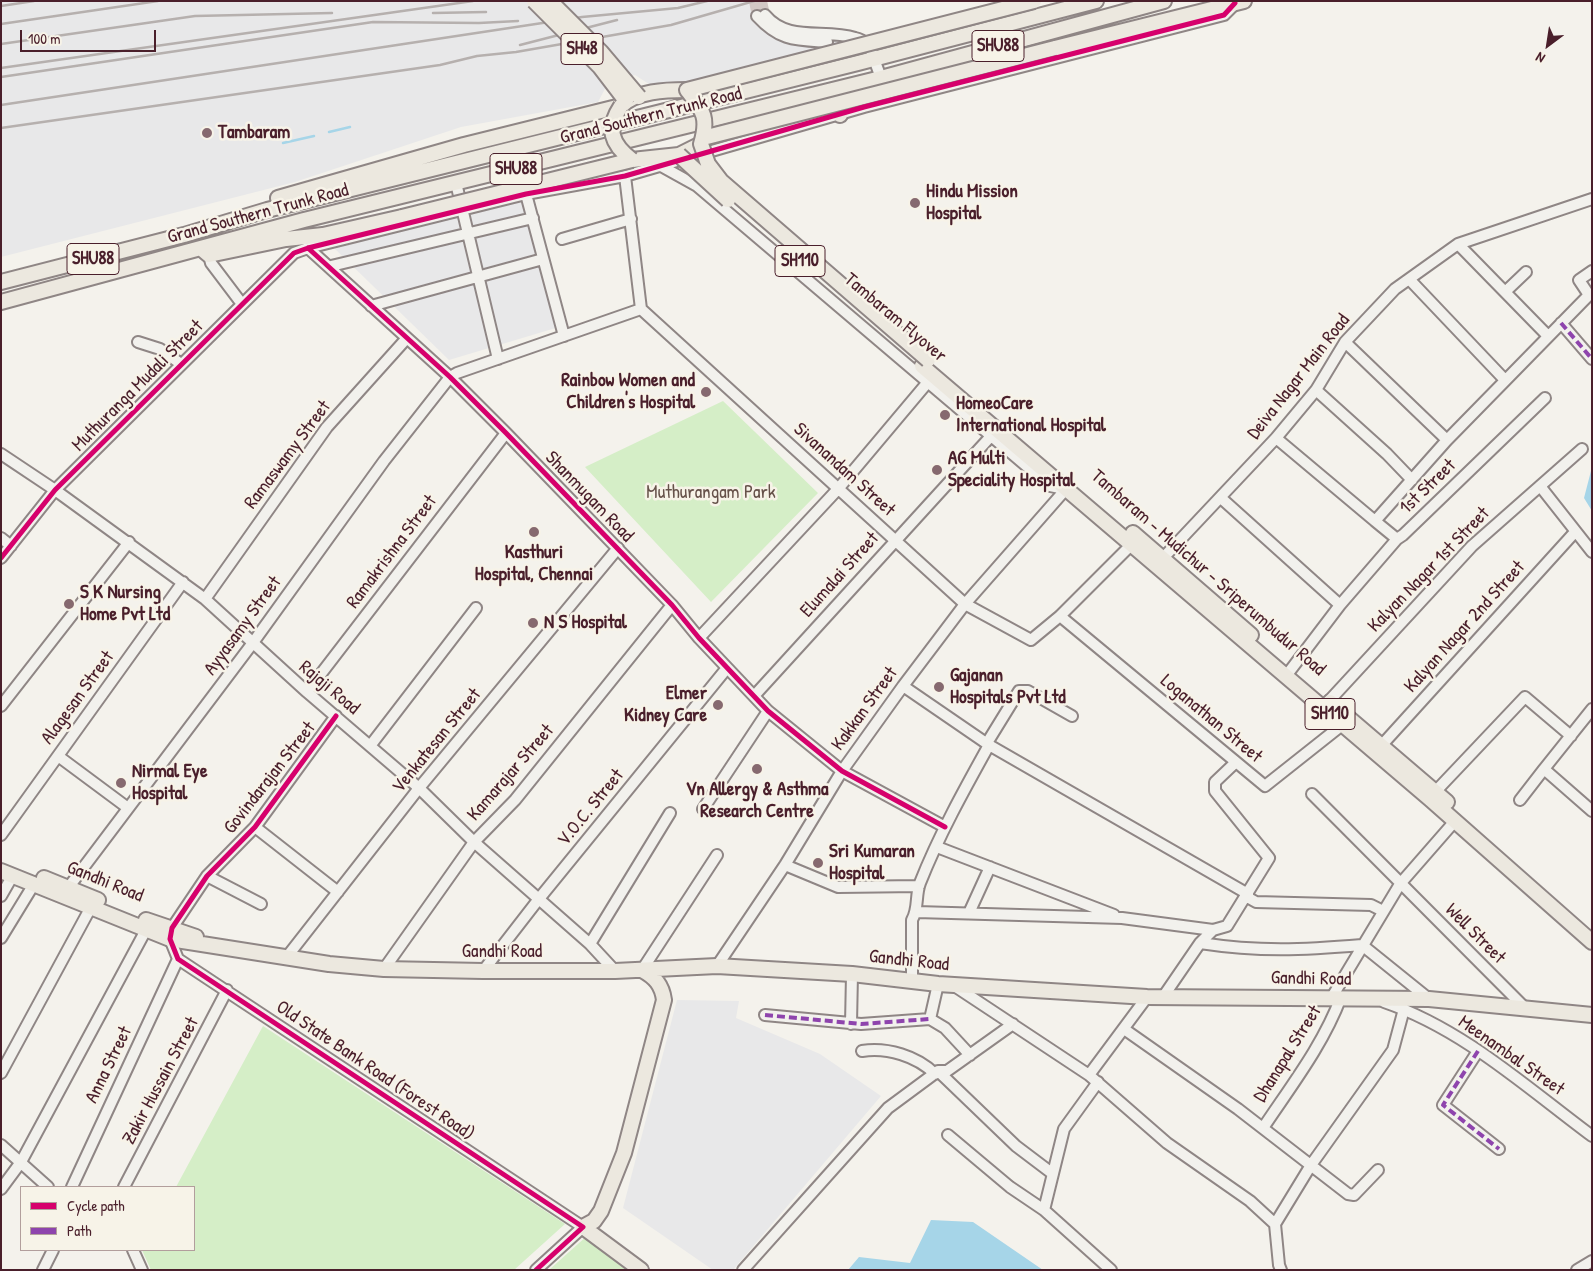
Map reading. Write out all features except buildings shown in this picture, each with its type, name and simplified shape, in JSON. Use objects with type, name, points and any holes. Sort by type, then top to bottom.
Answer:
[{"type":"main road","name":"SH48","points":[[534,1],[600,67],[628,101]]},
{"type":"main road","name":"SH48","points":[[550,1],[601,52],[628,101]]},
{"type":"main road","points":[[267,210],[272,201],[282,197],[628,101],[654,92],[687,90],[1034,1]]},
{"type":"main road","name":"Grand Southern Trunk Road","points":[[1,282],[184,235],[267,210],[875,59],[1096,1]]},
{"type":"main road","name":"Grand Southern Trunk Road","points":[[1,302],[204,251],[456,183],[881,78],[1164,1]]},
{"type":"main road","points":[[204,251],[323,235],[632,160],[679,155],[702,141],[904,85],[1240,2]]},
{"type":"main road","points":[[687,90],[704,114],[706,130],[702,141]]},
{"type":"main road","points":[[832,90],[840,115]]},
{"type":"main road","points":[[628,101],[613,118],[612,136],[620,150],[632,160]]},
{"type":"main road","name":"Tambaram Flyover","points":[[702,141],[708,164],[721,182],[1064,481]]},
{"type":"main road","name":"Tambaram Flyover","points":[[679,155],[710,185],[1064,481]]},
{"type":"main road","name":"Tambaram - Mudichur - Sriperumbudur Road","points":[[1064,481],[1132,544],[1288,672],[1328,701],[1436,792],[1592,930]]},
{"type":"main road","name":"Tambaram - Mudichur - Sriperumbudur Road","points":[[1064,481],[1163,558],[1288,672],[1342,726],[1592,942]]},
{"type":"main road","name":"Gandhi Road","points":[[1,862],[65,891],[146,920],[171,933]]},
{"type":"main road","name":"Gandhi Road","points":[[7,873],[34,884],[65,891],[92,907],[147,928],[222,947],[286,958],[384,969],[615,971],[717,966],[852,974],[945,984],[1163,998],[1337,997],[1377,1000],[1429,999],[1592,1016]]},
{"type":"main road","points":[[642,970],[657,981],[662,989],[664,1000],[624,1153],[601,1211],[594,1221],[583,1227],[642,1270]]},
{"type":"street","name":"Muthuranga Mudali Street","points":[[1,558],[55,490],[294,254],[308,248],[526,194],[625,176],[724,149],[782,129],[1224,15],[1240,2]]},
{"type":"street","points":[[858,63],[850,45],[846,43],[788,39],[772,32],[761,15],[794,33],[854,37],[869,45],[881,78]]},
{"type":"street","points":[[661,166],[697,186],[1050,486],[1064,481]]},
{"type":"street","points":[[519,168],[564,336]]},
{"type":"street","points":[[450,377],[498,358],[641,309],[625,176]]},
{"type":"street","points":[[456,183],[498,358]]},
{"type":"street","name":"Deiva Nagar Main Road","points":[[1163,558],[1276,438],[1316,390],[1344,342],[1395,289],[1458,244],[1592,199]]},
{"type":"street","points":[[331,266],[533,218]]},
{"type":"street","points":[[562,239],[631,220]]},
{"type":"street","points":[[1458,244],[1548,336]]},
{"type":"street","name":"Shanmugam Road","points":[[308,248],[331,266],[371,306],[450,377],[506,433],[672,605],[699,638],[768,711],[842,771],[945,827]]},
{"type":"street","points":[[204,251],[242,304]]},
{"type":"street","points":[[371,306],[543,258]]},
{"type":"street","points":[[1505,292],[1526,272]]},
{"type":"street","points":[[1374,521],[1447,440],[1589,295],[1578,280],[1592,272]]},
{"type":"street","points":[[1409,279],[1505,380]]},
{"type":"street","name":"Sivanandam Street","points":[[641,309],[966,604],[1031,640],[1060,616],[1132,544]]},
{"type":"street","points":[[1562,322],[1592,359]]},
{"type":"street","name":"Ramaswamy Street","points":[[204,599],[327,427],[407,338]]},
{"type":"street","points":[[138,342],[160,349],[181,364]]},
{"type":"street","points":[[1344,342],[1447,440]]},
{"type":"street","name":"Ayyasamy Street","points":[[65,891],[252,644],[384,461],[450,377]]},
{"type":"street","points":[[699,638],[838,489],[928,382]]},
{"type":"street","points":[[1316,390],[1387,454],[1412,480]]},
{"type":"street","name":"1st Street","points":[[1288,672],[1340,605],[1396,539],[1403,535],[1545,398]]},
{"type":"street","name":"Ramakrishna Street","points":[[307,692],[506,433]]},
{"type":"street","name":"Elumalai Street","points":[[754,696],[992,435]]},
{"type":"street","points":[[1276,438],[1396,539]]},
{"type":"street","name":"Kalyan Nagar 1st Street","points":[[1328,701],[1472,546],[1582,449]]},
{"type":"street","name":"Rajaji Road","points":[[1,454],[129,542],[204,599],[252,644],[420,788],[474,842],[590,944],[615,971]]},
{"type":"street","name":"Kakkan Street","points":[[717,966],[785,865],[842,771],[903,686],[1064,481]]},
{"type":"street","points":[[1540,486],[1592,552]]},
{"type":"street","points":[[1221,498],[1340,605]]},
{"type":"street","name":"Kalyan Nagar 2nd Street","points":[[1381,746],[1575,532]]},
{"type":"street","points":[[1,538],[11,546]]},
{"type":"street","points":[[1,706],[129,542]]},
{"type":"street","name":"Venkatesan Street","points":[[286,958],[420,788],[618,548]]},
{"type":"street","name":"Alagesan Street","points":[[1,835],[183,582]]},
{"type":"street","name":"Kamarajar Street","points":[[384,969],[474,842],[515,800],[672,605]]},
{"type":"street","points":[[370,746],[476,608]]},
{"type":"street","name":"Loganathan Street","points":[[1060,616],[1265,786],[1342,726]]},
{"type":"street","name":"V.O.C. Street","points":[[483,971],[538,900],[727,668]]},
{"type":"street","points":[[903,686],[988,744],[1256,902],[1371,905],[1383,911]]},
{"type":"street","points":[[912,981],[912,920],[917,912],[918,886],[945,827],[988,744],[1019,691],[1028,692],[1072,716]]},
{"type":"street","points":[[1436,792],[1525,697],[1571,736]]},
{"type":"street","points":[[1520,800],[1592,710]]},
{"type":"street","points":[[703,809],[768,711]]},
{"type":"street","name":"Govindarajan Street","points":[[171,933],[207,876],[255,827],[336,716]]},
{"type":"street","points":[[58,756],[128,808]]},
{"type":"street","points":[[917,912],[1122,918],[1213,930],[1227,926],[1269,858],[1215,791],[1215,782],[1236,762]]},
{"type":"street","points":[[1544,770],[1592,811]]},
{"type":"street","name":"Well Street","points":[[1312,794],[1525,1008]]},
{"type":"street","points":[[590,944],[670,813]]},
{"type":"street","name":"Dhanapal Street","points":[[1263,1128],[1321,1040],[1337,997],[1362,945],[1383,911],[1400,884],[1454,821]]},
{"type":"street","points":[[255,827],[338,892]]},
{"type":"street","points":[[937,847],[1122,918]]},
{"type":"street","points":[[642,970],[717,854]]},
{"type":"street","points":[[785,865],[838,887],[918,886]]},
{"type":"street","points":[[968,913],[990,867]]},
{"type":"street","points":[[1,896],[7,873]]},
{"type":"street","points":[[207,876],[261,904]]},
{"type":"street","points":[[1,938],[34,884]]},
{"type":"street","points":[[1,1073],[92,907]]},
{"type":"street","points":[[1,1189],[21,1162],[147,928]]},
{"type":"street","points":[[1163,998],[1200,943],[1213,930]]},
{"type":"street","points":[[171,933],[178,959]]},
{"type":"street","points":[[1200,943],[1239,949],[1291,951],[1362,945],[1429,999]]},
{"type":"street","name":"Old State Bank Road (Forest Road)","points":[[178,959],[583,1227]]},
{"type":"street","name":"Anna Street","points":[[72,1186],[178,959]]},
{"type":"street","points":[[851,1024],[852,974]]},
{"type":"street","points":[[930,1019],[945,984],[1013,1024],[1089,1075],[1167,1143],[1250,1202],[1275,1224]]},
{"type":"street","name":"Zakir Hussain Street","points":[[125,1186],[227,990]]},
{"type":"street","points":[[1089,1075],[1147,997]]},
{"type":"street","name":"Meenambal Street","points":[[1377,1000],[1404,1009],[1464,1040],[1592,1136]]},
{"type":"street","points":[[1282,1270],[1279,1265],[1275,1224],[1311,1165],[1393,1050],[1404,1009]]},
{"type":"street","points":[[765,1015],[851,1024],[930,1019],[945,1028],[970,1055]]},
{"type":"street","points":[[743,1270],[888,1108],[937,1072],[947,1071],[1013,1024]]},
{"type":"street","points":[[1124,1029],[1263,1128],[1351,1195],[1378,1170]]},
{"type":"street","points":[[862,1051],[874,1049],[912,1058],[937,1072],[1016,1146],[1053,1174]]},
{"type":"street","points":[[1478,1050],[1443,1105],[1499,1149]]},
{"type":"street","points":[[1044,1210],[1064,1129],[1098,1082]]},
{"type":"street","points":[[948,1135],[1010,1187],[1044,1210],[1111,1270]]},
{"type":"street","points":[[1,1146],[47,1186]]},
{"type":"street","points":[[536,1270],[583,1227]]},
{"type":"street","points":[[43,1270],[52,1251]]},
{"type":"street","points":[[132,1251],[142,1270]]},
{"type":"street","points":[[1577,1270],[1592,1261]]},
{"type":"shaded area","points":[[1,1],[750,1],[752,14],[758,25],[775,36],[834,40],[840,44],[732,70],[685,84],[652,86],[635,75],[607,85],[598,102],[461,127],[295,182],[1,257]]},
{"type":"shaded area","points":[[522,198],[559,327],[449,360],[333,247]]},
{"type":"shaded area","points":[[677,1000],[739,1001],[736,1018],[820,1054],[881,1096],[733,1270],[713,1270],[623,1208]]},
{"type":"green space","name":"Muthurangam Park","points":[[723,401],[818,493],[711,602],[585,467]]},
{"type":"green space","points":[[263,1026],[565,1224],[514,1270],[151,1270],[142,1251],[195,1251],[195,1186],[177,1186]]},
{"type":"green space","points":[[588,1235],[634,1270],[549,1270]]},
{"type":"water","points":[[1592,467],[1592,511],[1584,498]]},
{"type":"water","points":[[931,1220],[973,1222],[1043,1270],[848,1270],[859,1257],[910,1263]]},
{"type":"waterway","points":[[329,132],[350,127]]},
{"type":"waterway","points":[[283,143],[314,136]]},
{"type":"tunnel","points":[[754,1],[757,16]]},
{"type":"tunnel","points":[[762,1],[765,15]]},
{"type":"railway","points":[[1,6],[34,1]]},
{"type":"railway","points":[[1,24],[158,1]]},
{"type":"railway","points":[[1,68],[473,1]]},
{"type":"railway","points":[[1,105],[582,17],[678,8],[707,1]]},
{"type":"railway","points":[[1,128],[440,65],[477,56],[516,52],[671,25],[754,1]]},
{"type":"railway","points":[[433,13],[486,12]]},
{"type":"railway","points":[[1,44],[195,16],[332,13]]},
{"type":"railway","points":[[520,45],[617,20]]},
{"type":"railway","points":[[1,77],[373,22],[479,23],[518,21]]},
{"type":"marked path","points":[[1561,323],[1592,359]]},
{"type":"marked path","points":[[765,1015],[861,1024],[930,1019]]},
{"type":"marked path","points":[[1478,1051],[1443,1105],[1499,1149]]},
{"type":"cycle path","points":[[1,558],[55,490],[294,253],[526,194],[625,176],[864,107],[1224,15],[1235,3]]},
{"type":"cycle path","points":[[308,248],[450,377],[506,433],[672,605],[699,638],[768,711],[842,771],[945,827]]},
{"type":"cycle path","points":[[336,716],[255,827],[207,876],[172,928],[170,939],[178,959],[583,1227],[536,1270]]},
{"type":"place","name":"Tambaram","points":[[207,133]]},
{"type":"place","name":"Hindu Mission Hospital","points":[[915,203]]},
{"type":"place","name":"Rainbow Women and Children's Hospital","points":[[706,392]]},
{"type":"place","name":"HomeoCare International Hospital","points":[[945,415]]},
{"type":"place","name":"AG Multi Speciality Hospital","points":[[937,470]]},
{"type":"place","name":"Kasthuri Hospital, Chennai","points":[[534,532]]},
{"type":"place","name":"S K Nursing Home Pvt Ltd","points":[[69,604]]},
{"type":"place","name":"N S Hospital","points":[[533,623]]},
{"type":"place","name":"Gajanan Hospitals Pvt Ltd","points":[[939,687]]},
{"type":"place","name":"Elmer Kidney Care","points":[[718,705]]},
{"type":"place","name":"Vn Allergy & Asthma Research Centre","points":[[757,769]]},
{"type":"place","name":"Nirmal Eye Hospital","points":[[121,783]]},
{"type":"place","name":"Sri Kumaran Hospital","points":[[818,863]]}]
